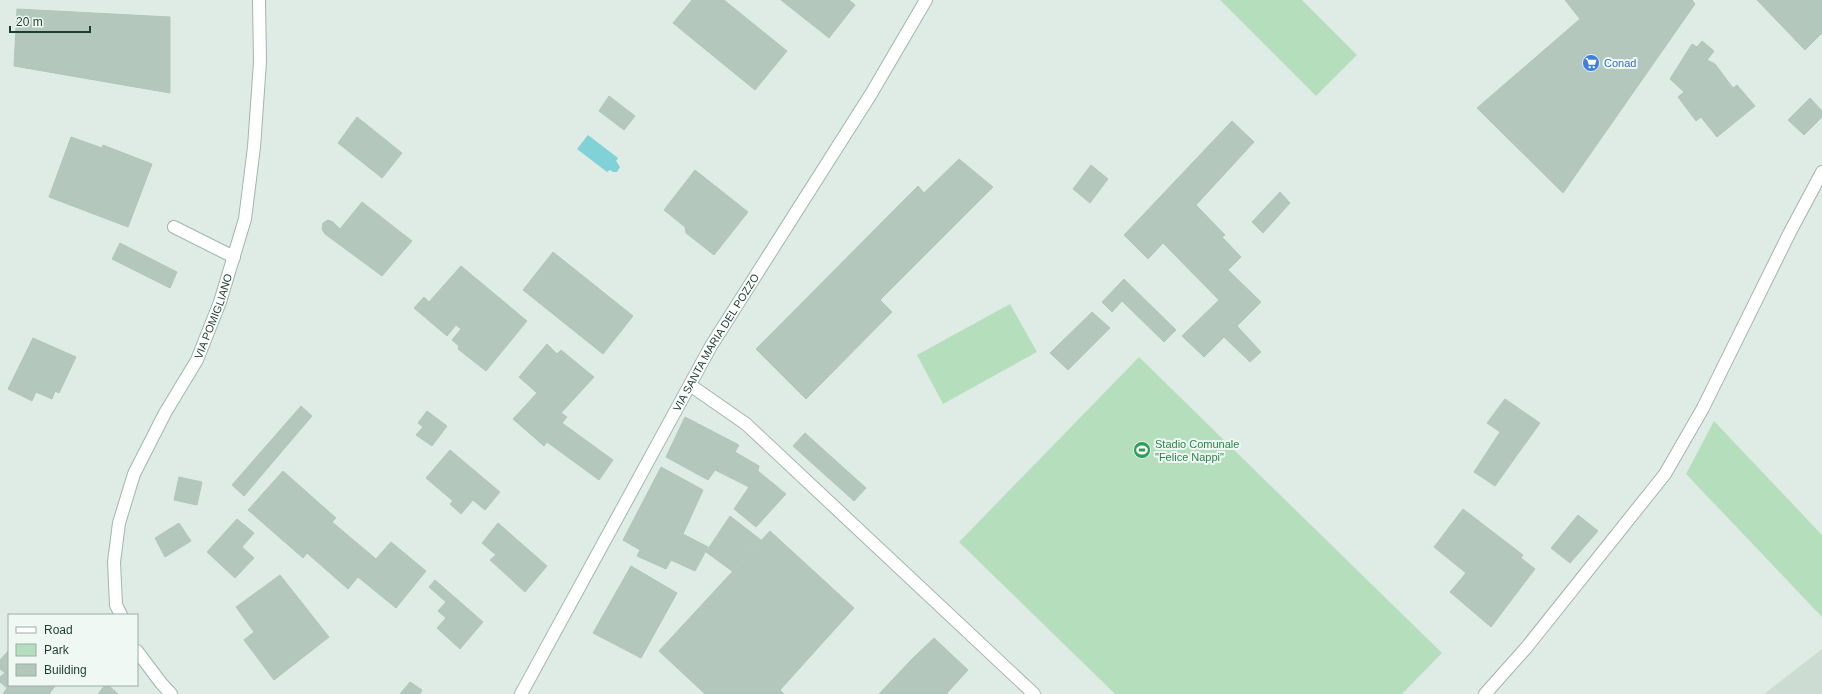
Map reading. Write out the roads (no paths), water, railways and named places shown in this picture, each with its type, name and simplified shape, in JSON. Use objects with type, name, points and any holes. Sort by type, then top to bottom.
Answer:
[{"type":"street","name":"VIA POMIGLIANO","points":[[120,614],[116,604],[114,562],[119,523],[134,474],[165,413],[197,360],[220,302],[245,219],[254,148],[260,62],[259,0]]},
{"type":"street","name":"VIA SANTA MARIA DEL POZZO","points":[[521,694],[711,346],[871,94],[926,0]]},
{"type":"street","points":[[1485,694],[1530,642],[1666,474],[1703,408],[1790,232],[1822,172]]},
{"type":"street","points":[[174,227],[234,257]]},
{"type":"street","points":[[690,385],[746,424],[1034,694]]},
{"type":"street","points":[[138,652],[171,694]]},
{"type":"water","points":[[588,135],[618,158],[616,161],[620,167],[617,172],[610,170],[607,172],[577,149]]},
{"type":"place","name":"Conad","points":[[1591,63]]},
{"type":"place","name":"Stadio Comunale \"Felice Nappi\"","points":[[1142,450]]}]
